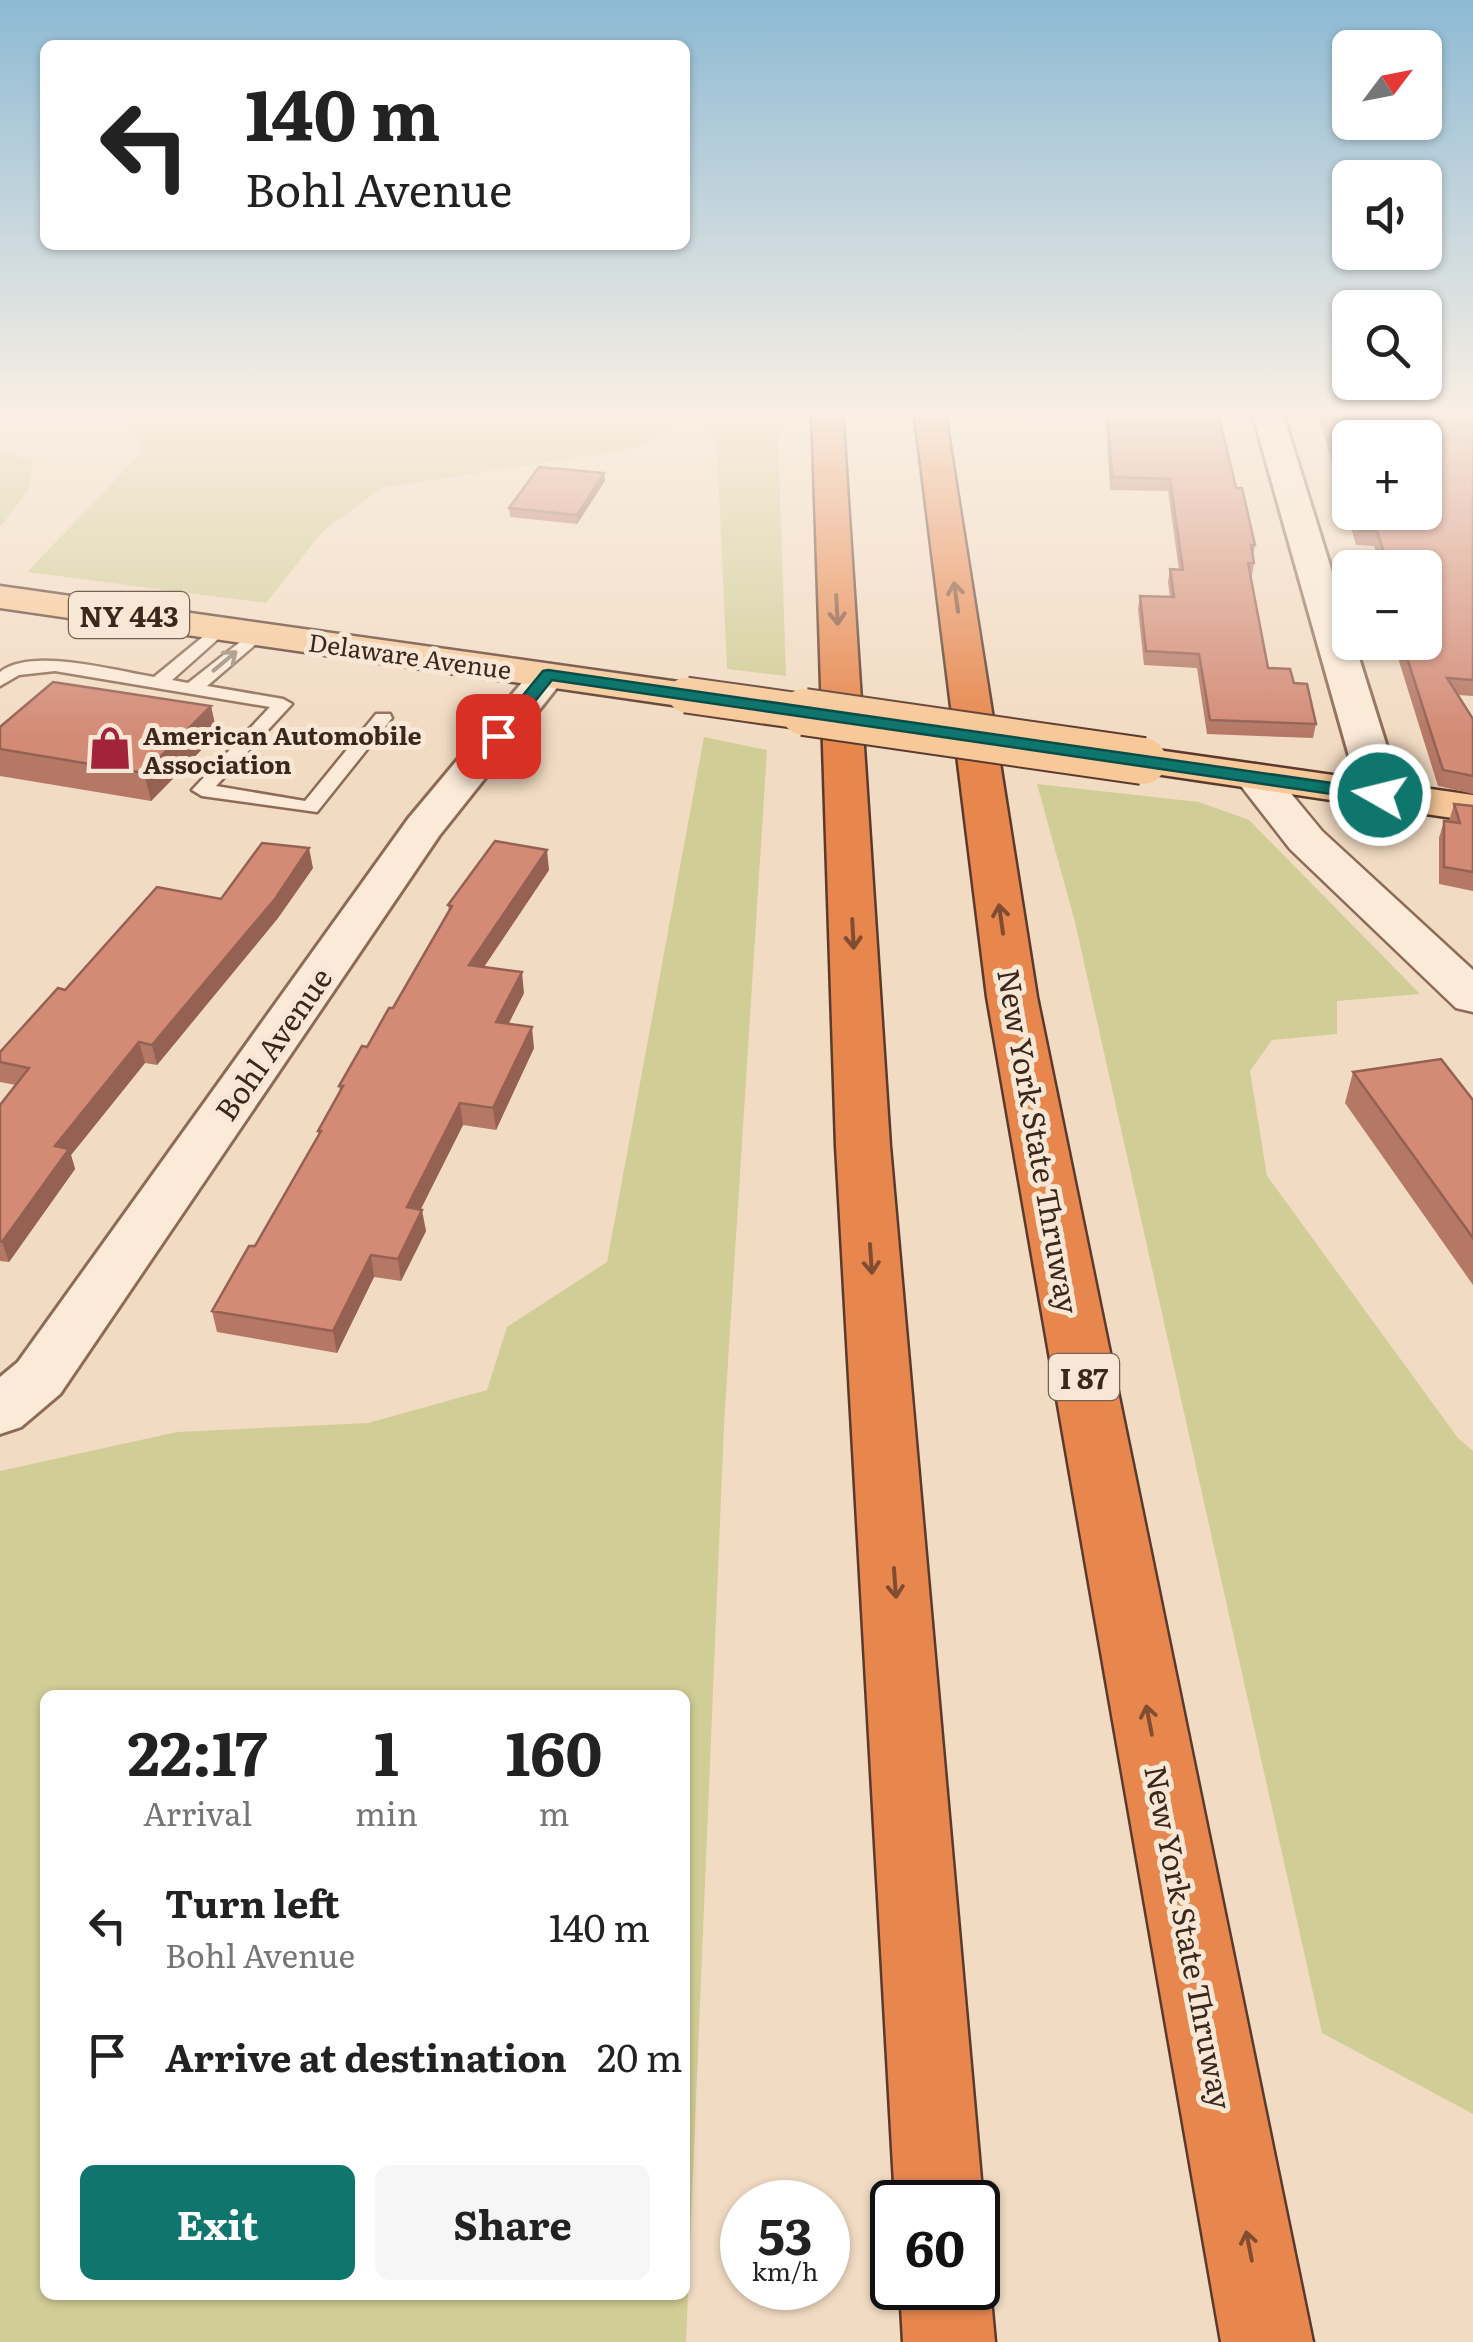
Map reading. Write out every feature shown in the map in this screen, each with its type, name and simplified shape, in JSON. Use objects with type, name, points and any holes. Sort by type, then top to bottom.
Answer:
[{"type":"highway","points":[[832,517],[863,1146],[937,2180]]},
{"type":"highway","name":"New York State Thruway","points":[[944,517],[1012,996],[1266,2342]]},
{"type":"highway","points":[[948,2310],[950,2342]]},
{"type":"main road","name":"Delaware Avenue","points":[[0,597],[1473,808]]},
{"type":"street","points":[[1298,517],[1380,795]]},
{"type":"street","name":"Bohl Avenue","points":[[0,1411],[39,1378],[423,828],[548,675]]},
{"type":"street","points":[[1255,777],[1306,840],[1473,998]]},
{"type":"lane","points":[[158,683],[240,630]]},
{"type":"lane","points":[[192,688],[240,630]]},
{"type":"lane","points":[[0,681],[14,670],[34,665],[283,704],[202,790],[310,808],[383,718]]},
{"type":"shaded area","points":[[79,517],[342,517],[323,531],[266,603],[27,572]]},
{"type":"shaded area","points":[[720,517],[781,517],[786,676],[727,669]]},
{"type":"shaded area","points":[[704,737],[767,750],[724,1425],[690,2245],[690,1690],[40,1690],[40,2300],[688,2300],[686,2342],[0,2342],[0,1471],[177,1432],[368,1423],[487,1390],[507,1327],[607,1262]]},
{"type":"shaded area","points":[[1037,784],[1199,802],[1249,820],[1420,994],[1337,1001],[1337,1034],[1272,1040],[1250,1071],[1267,1176],[1458,1438],[1473,1451],[1473,2114],[1322,2033],[1075,922]]},
{"type":"building","points":[[1175,517],[1249,517],[1255,545],[1251,545],[1254,563],[1248,563],[1268,668],[1290,669],[1294,683],[1307,684],[1316,724],[1210,720],[1199,654],[1146,651],[1140,596],[1174,597],[1170,569],[1183,570]]},
{"type":"building","points":[[1442,517],[1473,517],[1473,680],[1447,678],[1473,719],[1473,776],[1443,770],[1408,660],[1442,660],[1442,550],[1383,550],[1377,531],[1359,530],[1442,530]]},
{"type":"building","points":[[53,682],[211,706],[144,773],[0,749],[0,727]]},
{"type":"building","points":[[1454,804],[1473,806],[1473,872],[1444,867],[1444,821],[1460,823]]},
{"type":"building","points":[[495,841],[547,850],[469,965],[522,972],[496,1022],[532,1027],[493,1108],[460,1103],[407,1207],[422,1210],[398,1259],[371,1255],[333,1331],[212,1311],[249,1246],[255,1246],[321,1131],[343,1086],[339,1086],[362,1046],[367,1047],[389,1008],[393,1008],[452,906],[448,905]]},
{"type":"building","points":[[262,843],[309,848],[275,899],[152,1045],[139,1042],[55,1146],[69,1149],[0,1241],[0,1105],[29,1068],[0,1062],[0,1052],[58,988],[65,990],[157,887],[221,899]]},
{"type":"building","points":[[1441,1059],[1473,1100],[1473,1238],[1353,1072]]},
{"type":"place","name":"American Automobile Association","points":[[110,748]]},
{"type":"route","points":[[498,736],[548,675],[1380,795]]}]
